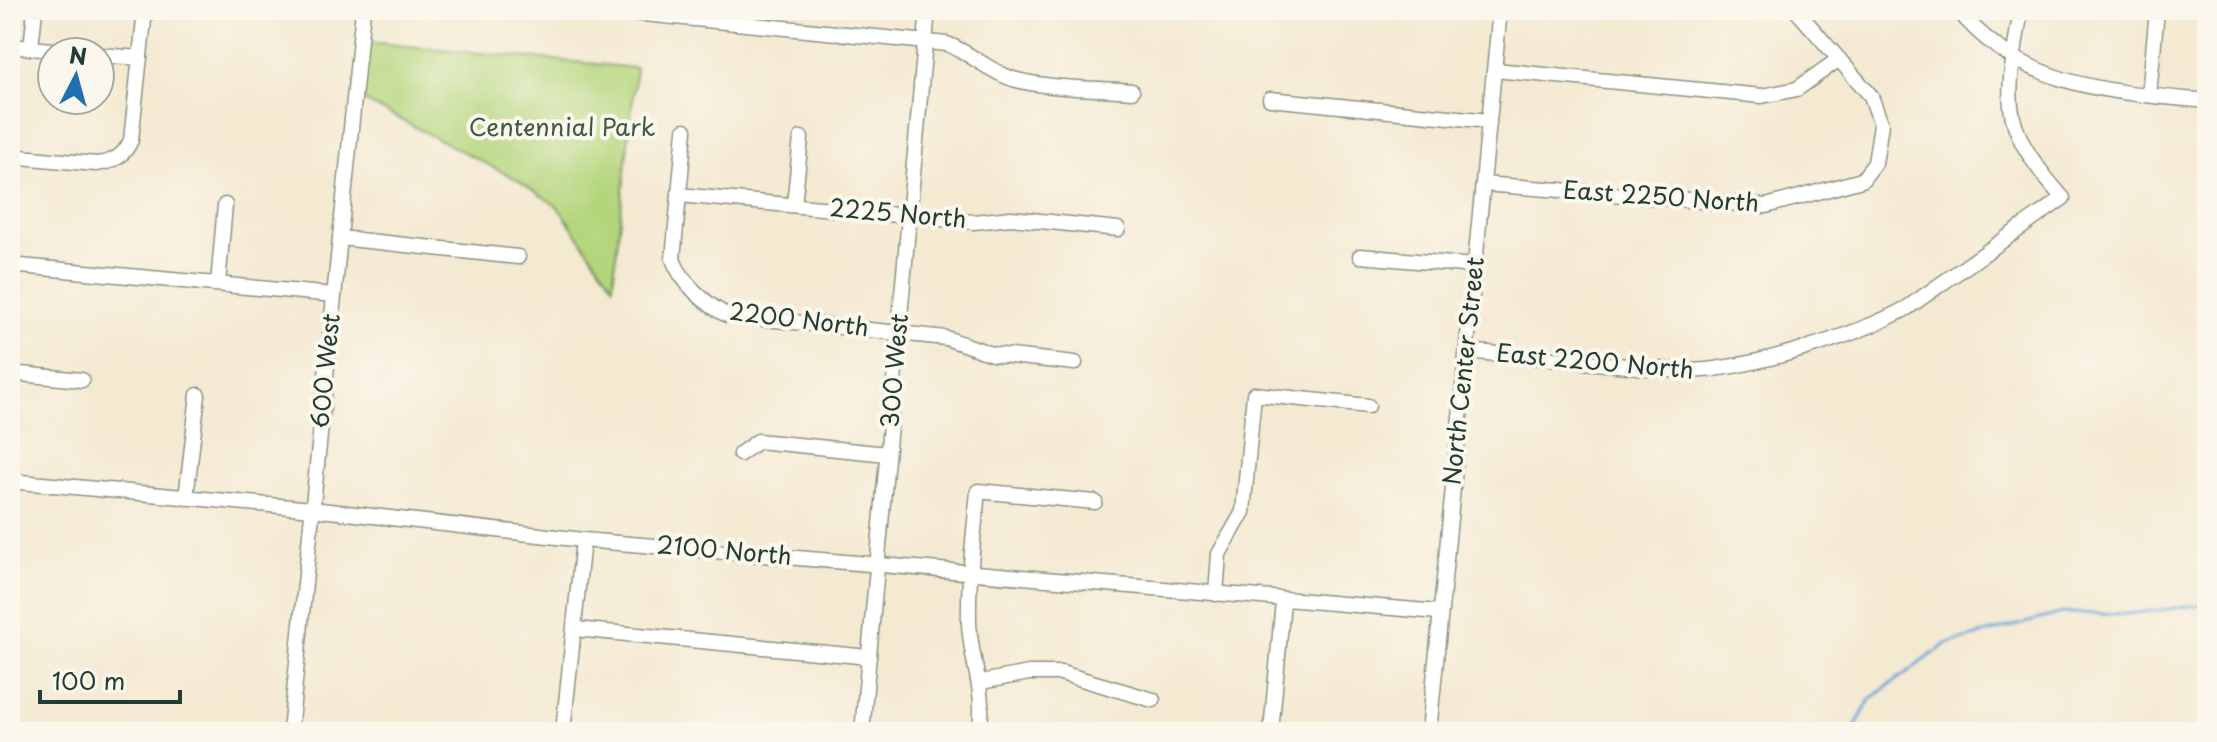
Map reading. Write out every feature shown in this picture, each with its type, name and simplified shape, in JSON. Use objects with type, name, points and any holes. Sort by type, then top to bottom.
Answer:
[{"type":"street","points":[[31,48],[35,10]]},
{"type":"street","points":[[10,156],[96,164],[120,157],[131,140],[145,10]]},
{"type":"street","name":"600 West","points":[[290,732],[363,10]]},
{"type":"street","points":[[603,10],[924,42],[962,50],[986,68],[1017,80],[1132,91]]},
{"type":"street","name":"300 West","points":[[862,732],[928,10]]},
{"type":"street","name":"North Center Street","points":[[1429,732],[1500,10]]},
{"type":"street","points":[[1495,70],[1762,96],[1797,89],[1839,59],[1796,10]]},
{"type":"street","points":[[1958,10],[1970,24],[2013,58],[2074,85],[2207,101]]},
{"type":"street","points":[[2013,58],[2021,10]]},
{"type":"street","points":[[2149,95],[2157,10]]},
{"type":"street","points":[[10,46],[36,48]]},
{"type":"street","points":[[116,56],[140,58]]},
{"type":"street","name":"East 2200 North","points":[[1466,351],[1681,371],[1714,370],[1753,363],[1885,320],[2063,198],[2034,165],[2017,138],[2010,101],[2013,58]]},
{"type":"street","name":"East 2250 North","points":[[1483,184],[1766,206],[1862,180],[1875,163],[1880,113],[1871,96],[1839,59]]},
{"type":"street","points":[[1270,99],[1489,121]]},
{"type":"street","points":[[679,195],[685,130]]},
{"type":"street","points":[[794,205],[801,138]]},
{"type":"street","name":"2225 North","points":[[679,195],[974,222],[1011,218],[1118,229]]},
{"type":"street","name":"2200 North","points":[[679,195],[673,259],[676,269],[711,308],[727,315],[946,338],[992,354],[1075,363]]},
{"type":"street","points":[[218,284],[225,205]]},
{"type":"street","points":[[340,238],[518,257]]},
{"type":"street","points":[[1360,256],[1474,266]]},
{"type":"street","points":[[10,265],[334,295]]},
{"type":"street","points":[[10,373],[82,380]]},
{"type":"street","points":[[1216,594],[1219,554],[1243,512],[1254,394],[1368,406]]},
{"type":"street","points":[[186,498],[198,395]]},
{"type":"street","points":[[740,454],[758,441],[887,454]]},
{"type":"street","name":"2100 North","points":[[10,481],[312,509],[583,540],[1439,612]]},
{"type":"street","points":[[979,732],[981,682],[974,665],[969,624],[970,571],[978,491],[1095,502]]},
{"type":"street","points":[[563,732],[583,540]]},
{"type":"street","points":[[1271,732],[1283,601]]},
{"type":"street","points":[[575,629],[869,657]]},
{"type":"street","points":[[981,682],[1029,673],[1061,673],[1153,700]]},
{"type":"green space","name":"Centennial Park","points":[[368,42],[636,68],[613,285],[557,206],[514,178],[362,100]]},
{"type":"waterway","points":[[1853,732],[1870,699],[1946,644],[2063,613],[2128,614],[2207,604]]}]
